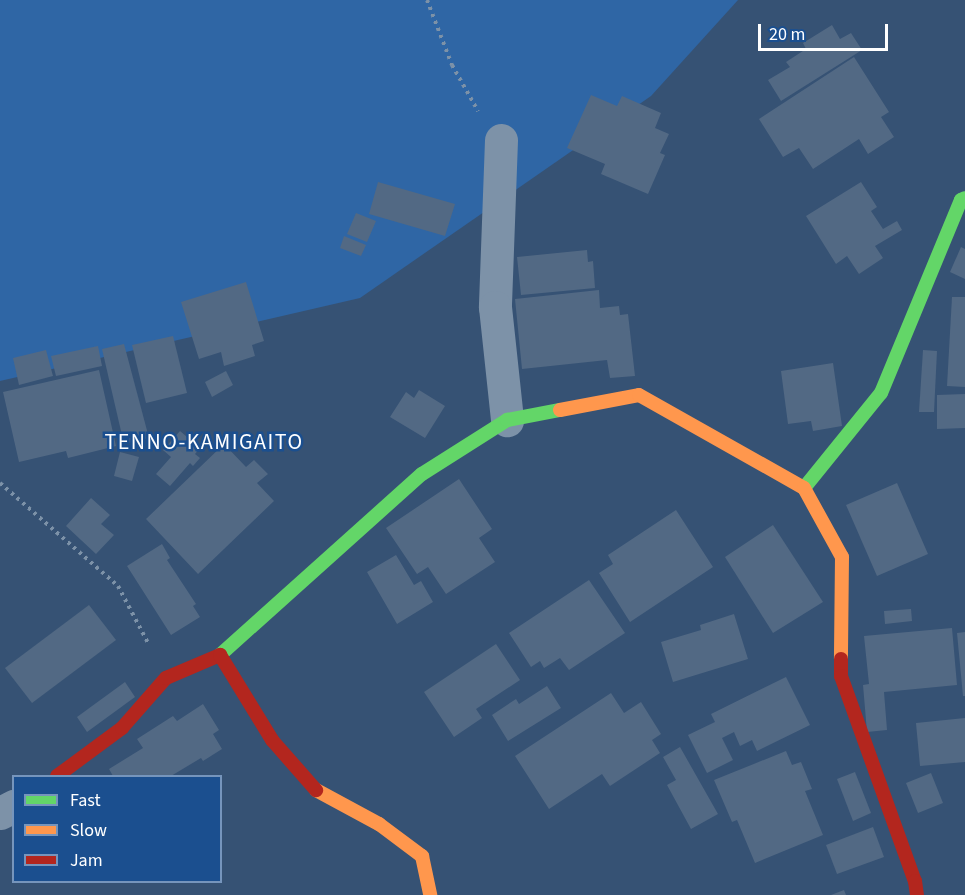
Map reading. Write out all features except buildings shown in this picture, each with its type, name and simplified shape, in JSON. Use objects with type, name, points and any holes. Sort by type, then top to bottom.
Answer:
[{"type":"street","points":[[501,140],[495,308],[507,420]]},
{"type":"street","points":[[804,488],[881,393],[961,200],[965,198]]},
{"type":"street","points":[[60,775],[122,728],[166,678],[220,655],[422,474],[507,420],[639,395],[804,488],[842,557],[841,676],[915,881],[917,895]]},
{"type":"street","points":[[220,655],[272,740],[311,787],[379,824],[422,856],[430,895]]},
{"type":"path","points":[[427,0],[452,65],[480,115],[501,140]]},
{"type":"path","points":[[0,483],[118,586],[166,678]]},
{"type":"shaded area","points":[[0,0],[738,0],[651,96],[360,298],[0,381]]},
{"type":"traffic: fast","points":[[804,488],[881,393],[961,200],[965,198]]},
{"type":"traffic: fast","points":[[220,655],[422,474],[507,420],[560,410]]},
{"type":"traffic: slow","points":[[560,410],[639,395],[804,488],[842,557],[841,659]]},
{"type":"traffic: slow","points":[[316,790],[379,824],[422,856],[430,895]]},
{"type":"traffic: jam","points":[[58,775],[122,728],[166,678],[220,655],[272,740],[316,790]]},
{"type":"traffic: jam","points":[[841,659],[841,676],[915,881],[917,895]]},
{"type":"district","name":"TENNO-KAMIGAITO","points":[[204,443]]}]
